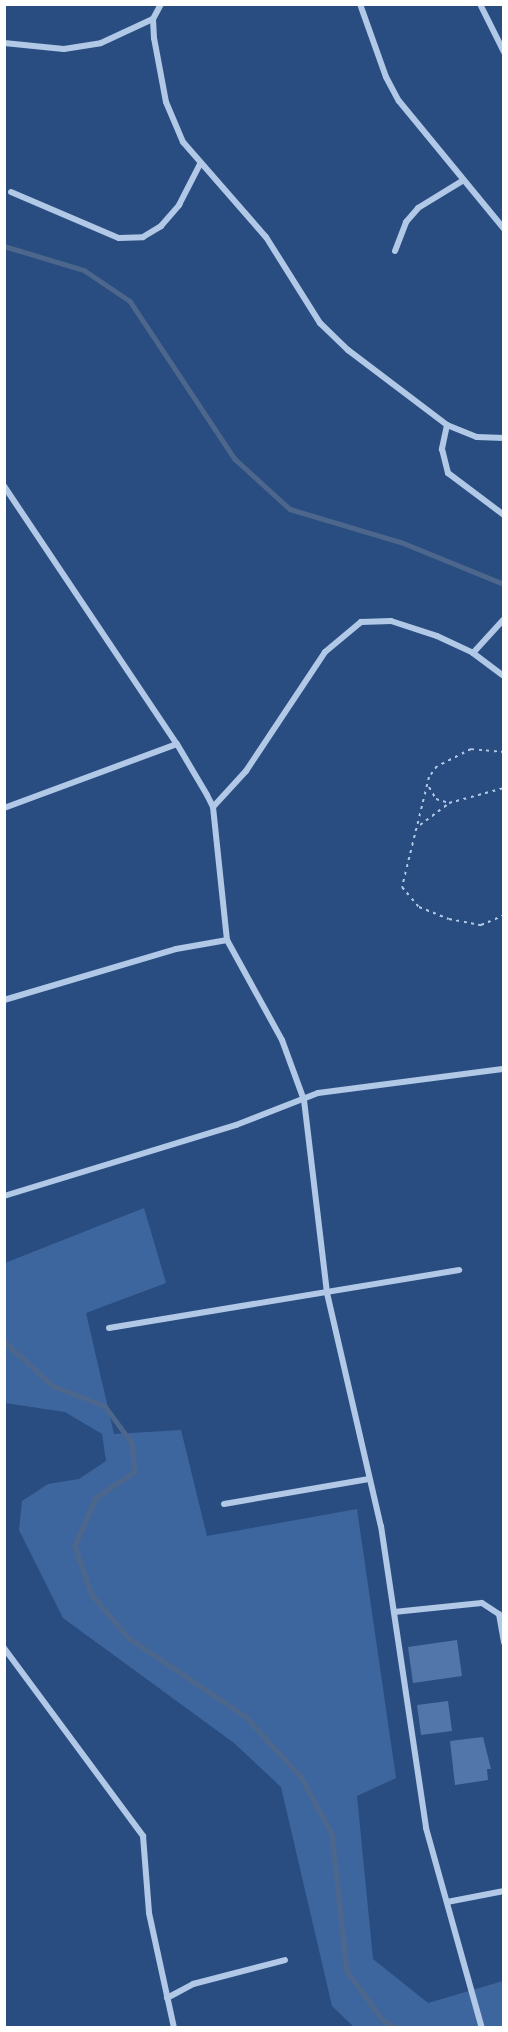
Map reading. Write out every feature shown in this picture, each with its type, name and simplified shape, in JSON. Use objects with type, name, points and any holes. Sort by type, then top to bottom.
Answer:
[{"type":"street","points":[[161,4],[153,19],[166,102],[183,142],[271,243],[295,287],[320,323],[348,350],[447,425],[477,437],[504,438]]},
{"type":"street","points":[[360,4],[383,69],[399,101],[462,181],[504,229]]},
{"type":"street","points":[[480,4],[504,52]]},
{"type":"street","points":[[4,43],[64,49],[101,43],[153,19]]},
{"type":"street","points":[[11,192],[119,238],[143,237],[162,226],[179,205],[200,164]]},
{"type":"street","points":[[395,250],[406,222],[418,208],[462,181]]},
{"type":"street","points":[[447,425],[442,449],[448,473],[504,515]]},
{"type":"street","points":[[4,486],[177,744],[213,807],[227,940],[282,1040],[304,1100],[327,1293],[381,1526],[426,1828],[482,2028]]},
{"type":"street","points":[[213,807],[246,771],[325,652],[361,622],[374,619],[391,621],[473,653],[504,676]]},
{"type":"street","points":[[473,653],[504,619]]},
{"type":"street","points":[[4,808],[177,744]]},
{"type":"street","points":[[4,1000],[176,949],[227,940]]},
{"type":"street","points":[[4,1196],[236,1125],[328,1091],[504,1069]]},
{"type":"street","points":[[109,1328],[459,1270]]},
{"type":"street","points":[[224,1504],[369,1479]]},
{"type":"street","points":[[394,1612],[482,1603],[499,1614],[504,1643]]},
{"type":"street","points":[[4,1648],[143,1836],[149,1913],[174,2028]]},
{"type":"street","points":[[447,1902],[504,1891]]},
{"type":"street","points":[[167,1998],[193,1984],[285,1960]]},
{"type":"path","points":[[504,752],[482,748],[461,751],[437,766],[428,785],[419,826],[402,880],[410,901],[427,911],[473,925],[487,924],[504,915]]},
{"type":"path","points":[[428,785],[436,799],[448,803]]},
{"type":"path","points":[[419,826],[448,803],[504,788]]},
{"type":"shaded area","points":[[144,1208],[166,1283],[86,1313],[114,1434],[181,1430],[207,1536],[357,1509],[396,1778],[357,1796],[373,1959],[428,2003],[503,1981],[503,2027],[354,2027],[332,2006],[281,1787],[234,1743],[63,1618],[19,1530],[22,1501],[48,1484],[79,1479],[106,1461],[102,1434],[65,1412],[5,1403],[5,1263]]},
{"type":"building","points":[[457,1640],[462,1676],[413,1683],[408,1647]]},
{"type":"building","points":[[448,1701],[452,1731],[421,1735],[417,1705]]},
{"type":"building","points":[[483,1737],[491,1769],[487,1769],[488,1780],[455,1785],[450,1741]]},
{"type":"waterway","points":[[4,246],[84,270],[130,301],[235,459],[290,509],[401,542],[504,584]]},
{"type":"waterway","points":[[4,1341],[53,1386],[105,1406],[132,1443],[135,1472],[96,1498],[75,1546],[92,1595],[129,1638],[245,1716],[301,1777],[332,1834],[347,1971],[382,2019],[396,2028]]}]
